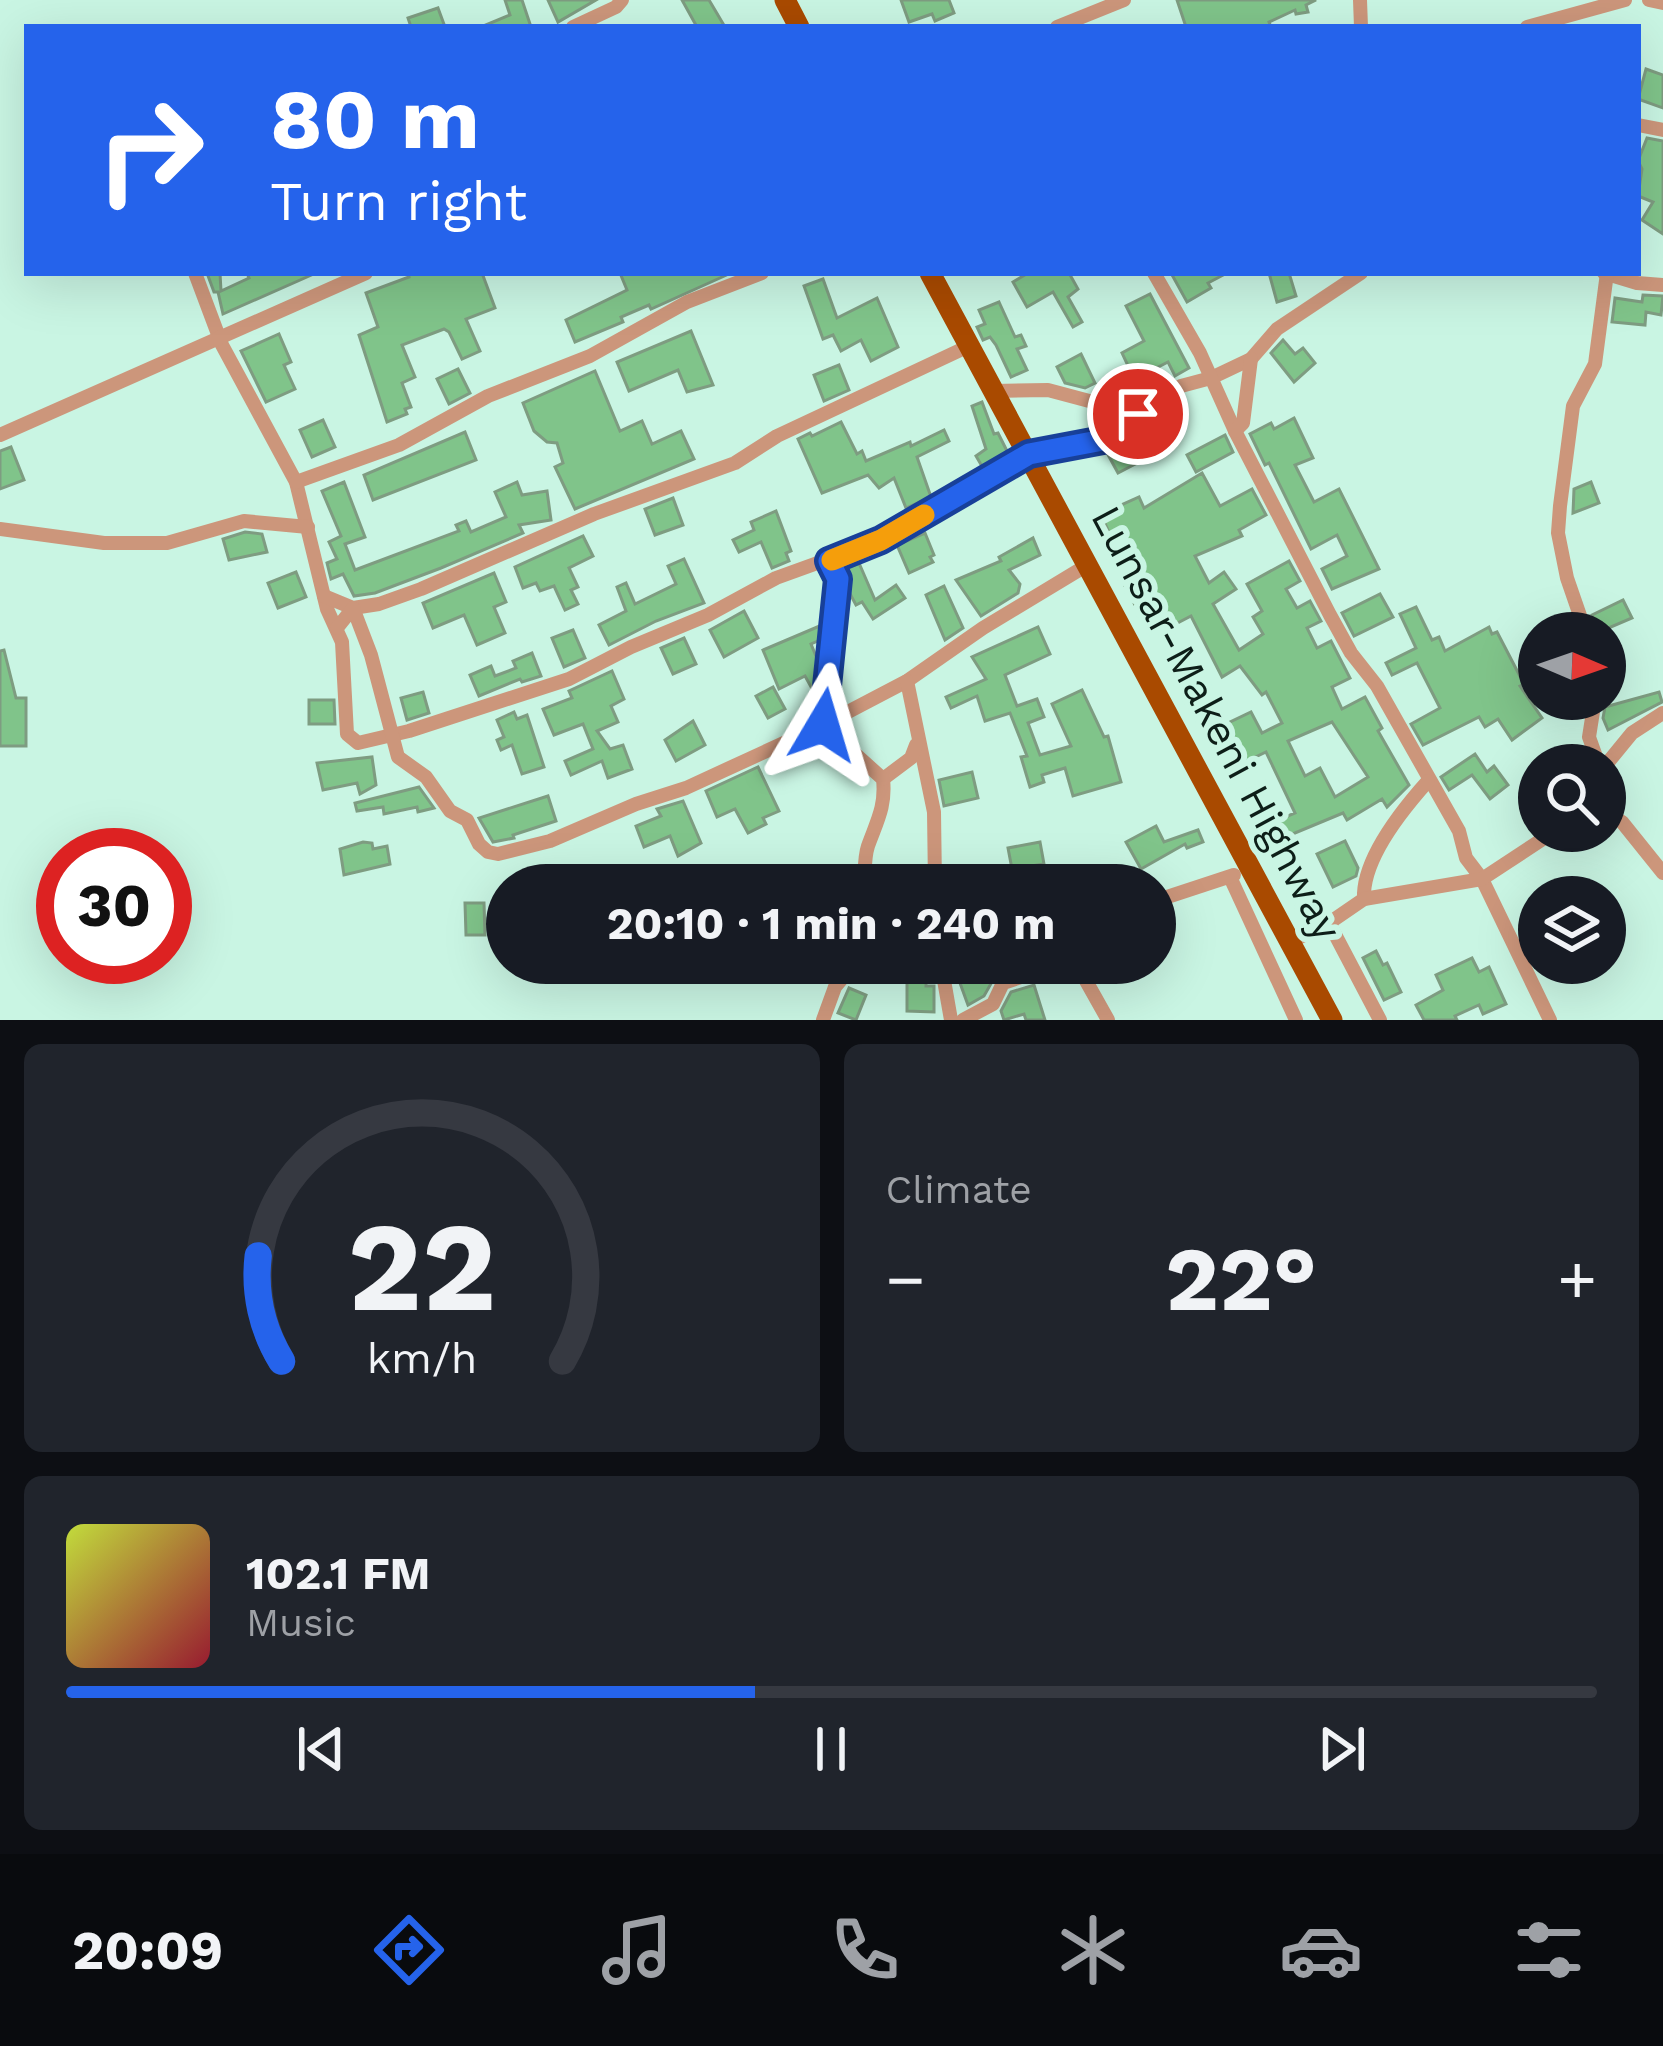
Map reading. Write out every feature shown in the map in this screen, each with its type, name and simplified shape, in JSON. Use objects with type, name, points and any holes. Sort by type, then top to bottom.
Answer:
[{"type":"main road","name":"Lunsar-Makeni Highway","points":[[932,276],[1089,563],[1240,873],[1290,942],[1332,1020]]},
{"type":"street","points":[[580,24],[616,8],[622,0]]},
{"type":"street","points":[[1064,24],[1124,0]]},
{"type":"street","points":[[1538,24],[1624,0]]},
{"type":"street","points":[[1649,0],[1663,3]]},
{"type":"street","points":[[197,276],[218,337],[296,482],[344,656],[347,734],[358,742],[569,679],[776,578],[881,540],[1029,454],[1119,434],[1138,414],[1181,386],[1251,359],[1277,329],[1356,276]]},
{"type":"street","points":[[0,435],[359,276]]},
{"type":"street","points":[[296,482],[400,445],[488,396],[590,356],[687,302],[755,276]]},
{"type":"street","points":[[1156,276],[1340,634],[1377,686],[1459,831],[1466,858],[1482,879],[1550,1020]]},
{"type":"street","points":[[1579,612],[1567,578],[1559,520],[1573,406],[1595,364],[1606,276]]},
{"type":"street","points":[[1615,276],[1663,285]]},
{"type":"street","points":[[325,596],[353,608],[421,590],[594,514],[735,463],[777,436],[969,346]]},
{"type":"street","points":[[1234,431],[1244,423],[1251,359]]},
{"type":"street","points":[[994,391],[1048,390],[1138,414]]},
{"type":"street","points":[[0,529],[104,543],[167,543],[244,521],[308,526]]},
{"type":"street","points":[[823,725],[838,579],[829,561]]},
{"type":"street","points":[[353,608],[371,655],[398,757],[426,777],[451,811],[467,820],[479,844],[498,854],[550,841],[686,788],[823,725],[907,681],[1089,563]]},
{"type":"street","points":[[337,628],[353,608]]},
{"type":"street","points":[[907,681],[934,812],[935,864]]},
{"type":"street","points":[[1622,744],[1663,713]]},
{"type":"street","points":[[823,725],[883,779],[885,798],[865,864]]},
{"type":"street","points":[[883,779],[911,758],[918,741]]},
{"type":"street","points":[[1364,898],[1363,885],[1376,852],[1428,782]]},
{"type":"street","points":[[1626,831],[1663,873]]},
{"type":"street","points":[[1290,942],[1329,923],[1364,898],[1482,879],[1523,852]]},
{"type":"street","points":[[1176,894],[1240,873],[1296,1020]]},
{"type":"street","points":[[1329,923],[1380,1020]]},
{"type":"street","points":[[823,1020],[838,984]]},
{"type":"street","points":[[945,984],[951,1020]]},
{"type":"street","points":[[964,1020],[993,1004],[1002,984]]},
{"type":"street","points":[[1088,984],[1108,1020]]},
{"type":"building","points":[[505,0],[522,0],[530,24],[488,24],[510,15]]},
{"type":"building","points":[[548,0],[596,0],[558,22]]},
{"type":"building","points":[[682,0],[709,0],[723,24],[695,24]]},
{"type":"building","points":[[901,0],[949,0],[954,13],[935,21],[932,14],[909,22]]},
{"type":"building","points":[[1177,0],[1316,0],[1306,5],[1308,12],[1296,14],[1295,10],[1270,24],[1185,24]]},
{"type":"building","points":[[438,8],[444,24],[410,24],[408,18]]},
{"type":"building","points":[[1646,69],[1663,75],[1663,108],[1641,100]]},
{"type":"building","points":[[1647,138],[1663,141],[1663,234],[1642,220],[1653,202],[1641,197],[1641,153]]},
{"type":"building","points":[[208,276],[220,276],[221,291],[248,276],[309,276],[223,314],[218,292]]},
{"type":"building","points":[[483,276],[495,308],[466,319],[480,351],[462,359],[444,329],[402,345],[415,377],[402,383],[411,407],[405,409],[407,414],[387,422],[359,335],[378,327],[366,293],[409,277]]},
{"type":"building","points":[[621,276],[724,276],[651,309],[649,305],[621,317],[623,322],[575,342],[566,320],[627,290]]},
{"type":"building","points":[[1023,276],[1071,276],[1078,289],[1068,297],[1082,322],[1073,327],[1053,292],[1027,307],[1013,282]]},
{"type":"building","points":[[1173,276],[1221,276],[1208,283],[1211,288],[1187,302]]},
{"type":"building","points":[[1270,276],[1290,276],[1296,296],[1277,302]]},
{"type":"building","points":[[823,279],[837,318],[877,298],[898,347],[871,361],[861,340],[841,351],[833,335],[823,339],[804,286]]},
{"type":"building","points":[[1150,294],[1189,368],[1175,376],[1168,362],[1143,375],[1151,390],[1142,396],[1122,353],[1144,341],[1126,306]]},
{"type":"building","points":[[1643,295],[1663,296],[1661,315],[1646,312],[1645,325],[1612,322],[1615,298],[1642,302]]},
{"type":"building","points":[[999,302],[1015,337],[1021,335],[1026,346],[1017,349],[1027,370],[1011,377],[996,345],[990,337],[983,340],[977,327],[985,324],[979,310]]},
{"type":"building","points":[[691,331],[713,385],[687,392],[678,370],[629,391],[617,362]]},
{"type":"building","points":[[279,334],[291,362],[284,365],[295,389],[266,402],[241,351]]},
{"type":"building","points":[[1283,340],[1295,354],[1303,348],[1315,363],[1294,382],[1271,353]]},
{"type":"building","points":[[1081,354],[1095,383],[1085,388],[1065,383],[1057,367]]},
{"type":"building","points":[[839,365],[849,390],[824,401],[814,375]]},
{"type":"building","points":[[458,369],[470,393],[449,404],[437,379]]},
{"type":"building","points":[[595,371],[620,431],[642,421],[652,444],[681,431],[694,459],[575,509],[555,467],[563,463],[557,443],[547,442],[534,431],[523,403]]},
{"type":"building","points":[[982,402],[994,434],[998,433],[1008,453],[983,468],[976,456],[986,449],[972,406]]},
{"type":"building","points":[[1294,418],[1313,458],[1295,465],[1314,502],[1339,489],[1379,569],[1332,589],[1322,569],[1347,556],[1337,535],[1311,549],[1250,434]]},
{"type":"building","points":[[323,420],[335,447],[312,457],[300,430]]},
{"type":"building","points":[[841,422],[857,454],[862,451],[866,461],[944,430],[949,441],[917,457],[931,497],[906,508],[894,478],[879,488],[868,475],[822,493],[798,439]]},
{"type":"building","points":[[465,432],[476,460],[373,500],[364,475]]},
{"type":"building","points":[[1225,435],[1233,452],[1196,472],[1187,455]]},
{"type":"building","points":[[1130,438],[1143,460],[1118,473],[1106,451]]},
{"type":"building","points":[[11,447],[24,480],[0,489],[0,451]]},
{"type":"building","points":[[1202,473],[1220,506],[1252,489],[1266,515],[1239,530],[1242,536],[1195,556],[1209,583],[1224,572],[1236,589],[1213,604],[1239,650],[1263,634],[1253,617],[1262,611],[1247,584],[1289,561],[1300,581],[1286,589],[1297,608],[1310,601],[1321,621],[1307,628],[1317,648],[1331,641],[1350,678],[1332,687],[1342,709],[1365,697],[1409,785],[1387,807],[1382,799],[1347,820],[1343,813],[1283,838],[1276,821],[1295,813],[1266,752],[1245,762],[1226,724],[1251,712],[1262,733],[1282,723],[1266,692],[1262,695],[1240,666],[1222,677],[1191,616],[1164,630],[1143,603],[1136,607],[1124,584],[1130,581],[1101,514],[1139,497],[1144,508]],"holes":[[[1332,722],[1368,777],[1335,797],[1320,768],[1305,776],[1288,741]]]},
{"type":"building","points":[[344,482],[365,537],[345,544],[355,570],[459,531],[456,525],[466,521],[471,532],[506,517],[495,492],[517,482],[522,495],[547,491],[551,520],[519,525],[523,533],[375,593],[354,596],[343,574],[331,579],[327,563],[337,559],[329,542],[341,536],[322,491]]},
{"type":"building","points":[[1591,482],[1599,503],[1573,513],[1574,489]]},
{"type":"building","points":[[673,498],[683,525],[655,535],[645,509]]},
{"type":"building","points":[[776,511],[791,551],[786,553],[789,561],[772,568],[761,542],[739,552],[733,540],[754,530],[751,522]]},
{"type":"building","points":[[245,532],[262,534],[267,552],[229,560],[223,539]]},
{"type":"building","points":[[925,533],[933,562],[909,573],[897,545]]},
{"type":"building","points":[[583,536],[593,556],[569,568],[578,587],[571,590],[578,604],[565,610],[554,586],[540,591],[536,583],[523,588],[515,567]]},
{"type":"building","points":[[1033,538],[1040,555],[1009,570],[1020,584],[1018,593],[981,616],[956,580],[1001,561],[999,557]]},
{"type":"building","points":[[684,559],[704,603],[609,645],[599,625],[626,611],[617,587],[626,583],[635,604],[676,584],[668,566]]},
{"type":"building","points":[[859,563],[875,600],[896,585],[905,598],[873,619],[862,602],[856,605],[848,590],[845,568]]},
{"type":"building","points":[[296,572],[306,597],[278,608],[268,583]]},
{"type":"building","points":[[494,573],[506,602],[494,607],[505,633],[477,645],[464,615],[433,628],[423,603]]},
{"type":"building","points":[[944,586],[963,628],[945,640],[926,595]]},
{"type":"building","points":[[1380,594],[1393,617],[1354,636],[1342,613]]},
{"type":"building","points":[[1623,600],[1632,618],[1626,621],[1626,612],[1598,612]]},
{"type":"building","points":[[1416,607],[1432,640],[1439,637],[1445,651],[1489,627],[1492,634],[1497,632],[1518,672],[1518,720],[1539,720],[1512,740],[1498,719],[1485,727],[1479,717],[1423,745],[1411,724],[1440,708],[1417,663],[1392,675],[1386,663],[1416,648],[1400,614]]},
{"type":"building","points":[[744,611],[758,638],[724,657],[710,630]]},
{"type":"building","points":[[822,625],[820,640],[811,644],[818,661],[815,694],[805,676],[779,689],[763,650]]},
{"type":"building","points":[[1038,627],[1050,654],[1005,675],[1017,706],[1037,699],[1044,717],[1028,723],[1040,755],[1071,746],[1052,704],[1082,690],[1104,737],[1108,736],[1121,782],[1073,796],[1065,768],[1042,775],[1044,782],[1030,787],[1021,757],[1027,756],[1010,713],[985,721],[977,696],[951,708],[946,697],[986,679],[972,657]]},
{"type":"building","points":[[573,630],[585,658],[564,667],[552,638]]},
{"type":"building","points":[[684,638],[696,664],[673,674],[661,648]]},
{"type":"building","points":[[4,650],[16,698],[26,698],[26,746],[0,746],[0,651]]},
{"type":"building","points":[[532,653],[541,676],[479,696],[470,675],[491,666],[495,676],[516,668],[513,661]]},
{"type":"building","points":[[612,671],[624,699],[611,706],[618,722],[597,731],[610,749],[623,745],[632,769],[608,778],[602,761],[571,775],[565,761],[593,749],[583,724],[554,735],[543,709],[572,698],[569,691]]},
{"type":"building","points":[[773,687],[785,709],[768,718],[756,696]]},
{"type":"building","points":[[423,692],[429,713],[407,720],[401,698]]},
{"type":"building","points":[[1659,692],[1662,702],[1608,730],[1604,720],[1626,720],[1626,701]]},
{"type":"building","points":[[309,700],[334,700],[335,724],[309,724]]},
{"type":"building","points":[[514,712],[517,719],[527,715],[544,767],[522,774],[512,745],[501,750],[497,740],[504,737],[497,720]]},
{"type":"building","points":[[693,721],[705,745],[676,761],[665,740]]},
{"type":"building","points":[[1475,754],[1487,772],[1494,766],[1508,785],[1490,799],[1472,775],[1449,790],[1441,777]]},
{"type":"building","points":[[372,757],[376,785],[360,794],[357,783],[323,790],[317,763]]},
{"type":"building","points":[[758,767],[779,811],[748,833],[735,809],[717,817],[706,791]]},
{"type":"building","points":[[972,772],[978,798],[944,806],[939,780]]},
{"type":"building","points":[[419,787],[434,808],[384,814],[383,807],[357,811],[355,803]]},
{"type":"building","points":[[548,796],[556,821],[514,838],[493,842],[479,818]]},
{"type":"building","points":[[683,801],[701,843],[678,856],[670,836],[644,847],[636,826],[661,816],[657,809]]},
{"type":"building","points":[[1156,826],[1164,842],[1198,830],[1203,842],[1187,848],[1185,844],[1150,864],[1138,864],[1126,842]]},
{"type":"building","points":[[1345,841],[1358,868],[1356,876],[1333,887],[1317,854]]},
{"type":"building","points":[[1040,842],[1044,864],[1011,864],[1008,848]]},
{"type":"building","points":[[372,843],[373,849],[387,846],[390,864],[344,875],[340,849]]},
{"type":"building","points":[[465,903],[484,903],[485,935],[466,935]]},
{"type":"building","points":[[1376,951],[1401,992],[1384,1000],[1363,958]]},
{"type":"building","points":[[1472,958],[1479,972],[1489,967],[1506,1004],[1483,1014],[1479,1005],[1455,1016],[1457,1020],[1424,1020],[1416,1005],[1443,990],[1436,975]]},
{"type":"building","points":[[907,984],[934,986],[934,1012],[907,1011]]},
{"type":"building","points":[[960,984],[991,984],[984,996],[968,1005]]},
{"type":"building","points":[[1034,985],[1045,1020],[1026,1020],[1024,1014],[1004,1020],[1001,1011],[1011,992]]},
{"type":"building","points":[[849,988],[866,995],[856,1020],[838,1013]]},
{"type":"slow traffic","points":[[832,560],[924,515]]},
{"type":"route","points":[[823,725],[838,579],[829,561],[881,540],[1029,454],[1103,440],[1119,434],[1138,414]]}]
